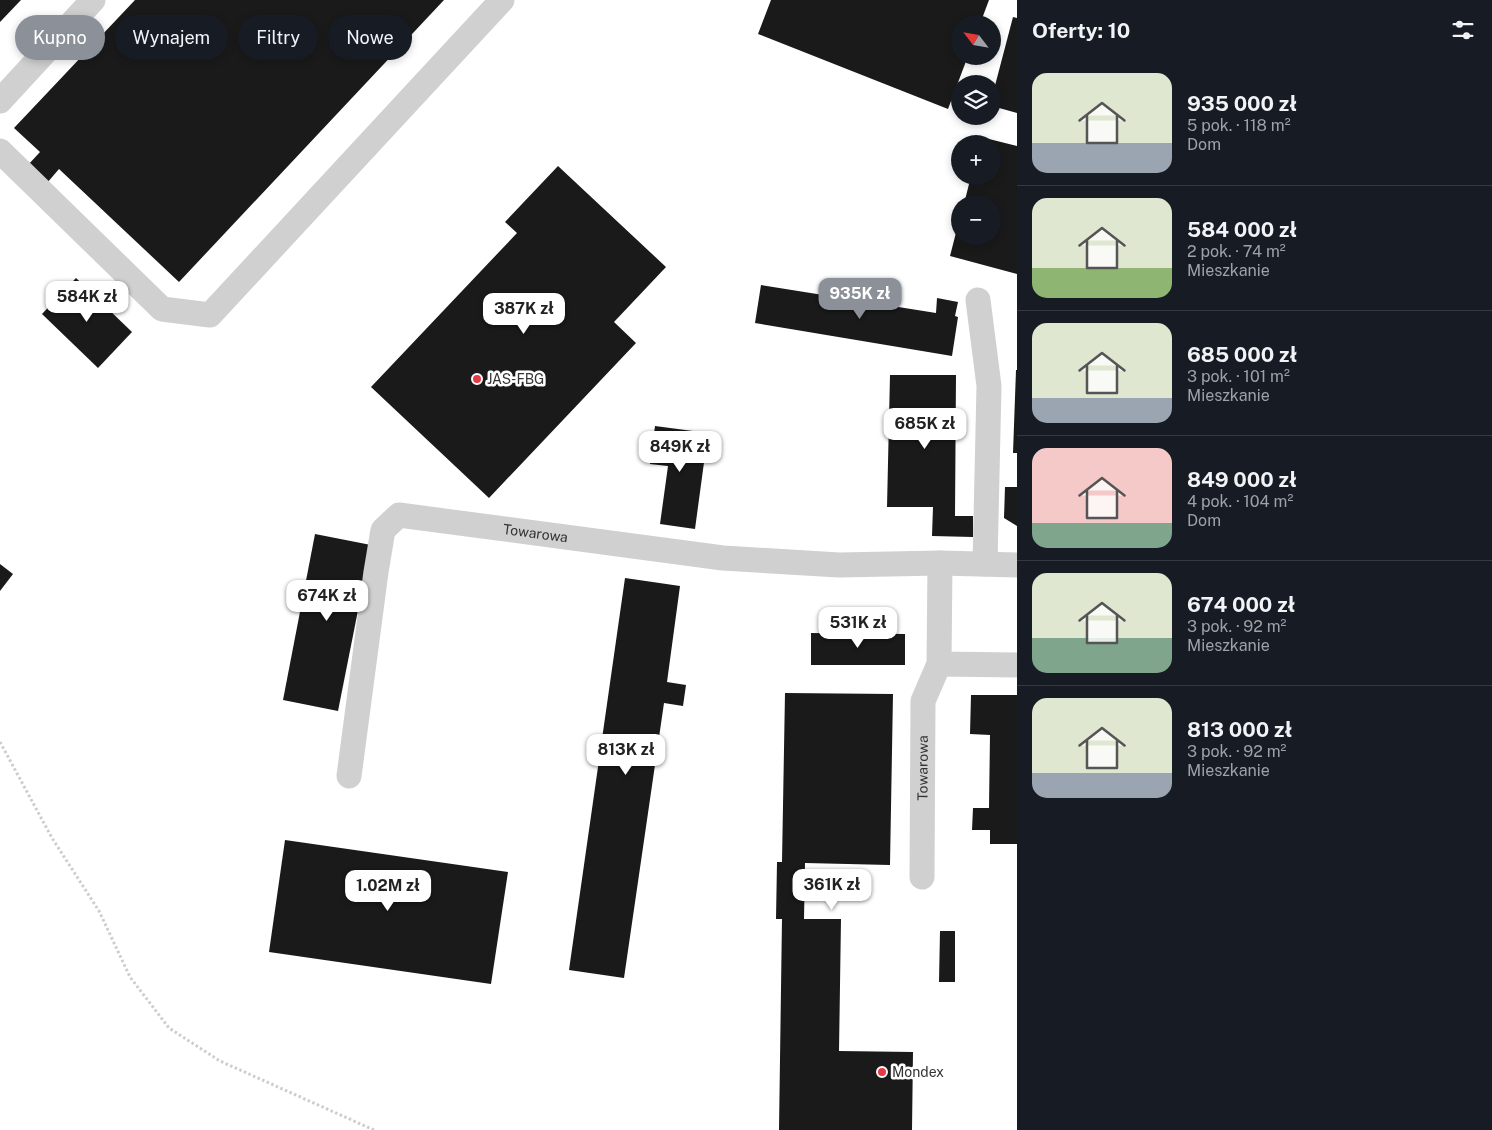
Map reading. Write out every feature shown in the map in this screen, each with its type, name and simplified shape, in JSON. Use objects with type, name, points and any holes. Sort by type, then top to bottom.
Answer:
[{"type":"lane","points":[[0,101],[93,0]]},
{"type":"lane","points":[[0,150],[162,310],[210,315],[502,0]]},
{"type":"lane","points":[[978,300],[989,386],[986,564]]},
{"type":"lane","name":"Towarowa","points":[[349,776],[376,572],[384,530],[399,515],[722,558],[839,565],[940,563],[1017,565]]},
{"type":"lane","name":"Towarowa","points":[[922,877],[923,701],[939,664],[940,563]]},
{"type":"lane","points":[[939,664],[1017,665]]},
{"type":"path","points":[[0,742],[52,838],[99,911],[130,977],[169,1028],[220,1061],[374,1130]]},
{"type":"building","points":[[0,0],[21,0],[0,22]]},
{"type":"building","points":[[135,0],[444,0],[412,34],[412,15],[328,15],[328,60],[388,60],[179,282],[59,169],[47,183],[28,165],[40,152],[14,128],[78,60],[105,60],[105,32],[115,21],[115,60],[228,60],[228,15],[121,15]]},
{"type":"building","points":[[771,0],[989,0],[983,15],[951,15],[951,65],[965,65],[961,75],[951,75],[951,101],[948,109],[758,34]]},
{"type":"building","points":[[1013,17],[1017,18],[1017,113],[1001,109],[1001,75],[998,75]]},
{"type":"building","points":[[1001,142],[1017,146],[1017,274],[950,256],[953,245],[1001,245],[1001,195],[966,195],[969,185],[1001,185]]},
{"type":"building","points":[[558,166],[666,267],[614,322],[636,343],[489,498],[371,387],[517,233],[505,222]]},
{"type":"building","points":[[76,278],[132,332],[98,368],[42,314]]},
{"type":"building","points":[[761,285],[936,313],[937,298],[958,302],[955,316],[958,317],[952,356],[755,323]]},
{"type":"building","points":[[1016,370],[1017,453],[1013,453]]},
{"type":"building","points":[[890,375],[956,375],[955,516],[973,516],[973,537],[932,536],[933,507],[887,507]]},
{"type":"building","points":[[655,426],[708,433],[695,529],[660,524],[668,466],[650,464]]},
{"type":"building","points":[[1005,487],[1017,487],[1017,526],[1004,518]]},
{"type":"building","points":[[315,534],[371,545],[338,711],[283,700]]},
{"type":"building","points":[[0,564],[13,574],[0,591]]},
{"type":"building","points":[[625,578],[680,586],[667,682],[686,685],[683,706],[664,703],[624,978],[569,970]]},
{"type":"building","points":[[811,633],[905,634],[905,665],[811,665]]},
{"type":"building","points":[[785,693],[893,694],[890,865],[805,863],[804,919],[841,919],[839,1051],[913,1052],[912,1130],[779,1130],[782,919],[776,919],[777,862],[782,862]]},
{"type":"building","points":[[971,695],[1017,695],[1017,844],[990,844],[990,830],[972,830],[973,808],[989,808],[990,735],[970,734]]},
{"type":"building","points":[[285,840],[508,872],[491,984],[269,952]]},
{"type":"building","points":[[940,931],[955,931],[955,982],[939,982]]},
{"type":"place","name":"JAS-FBG","points":[[477,379]]},
{"type":"place","name":"Mondex","points":[[882,1072]]}]
